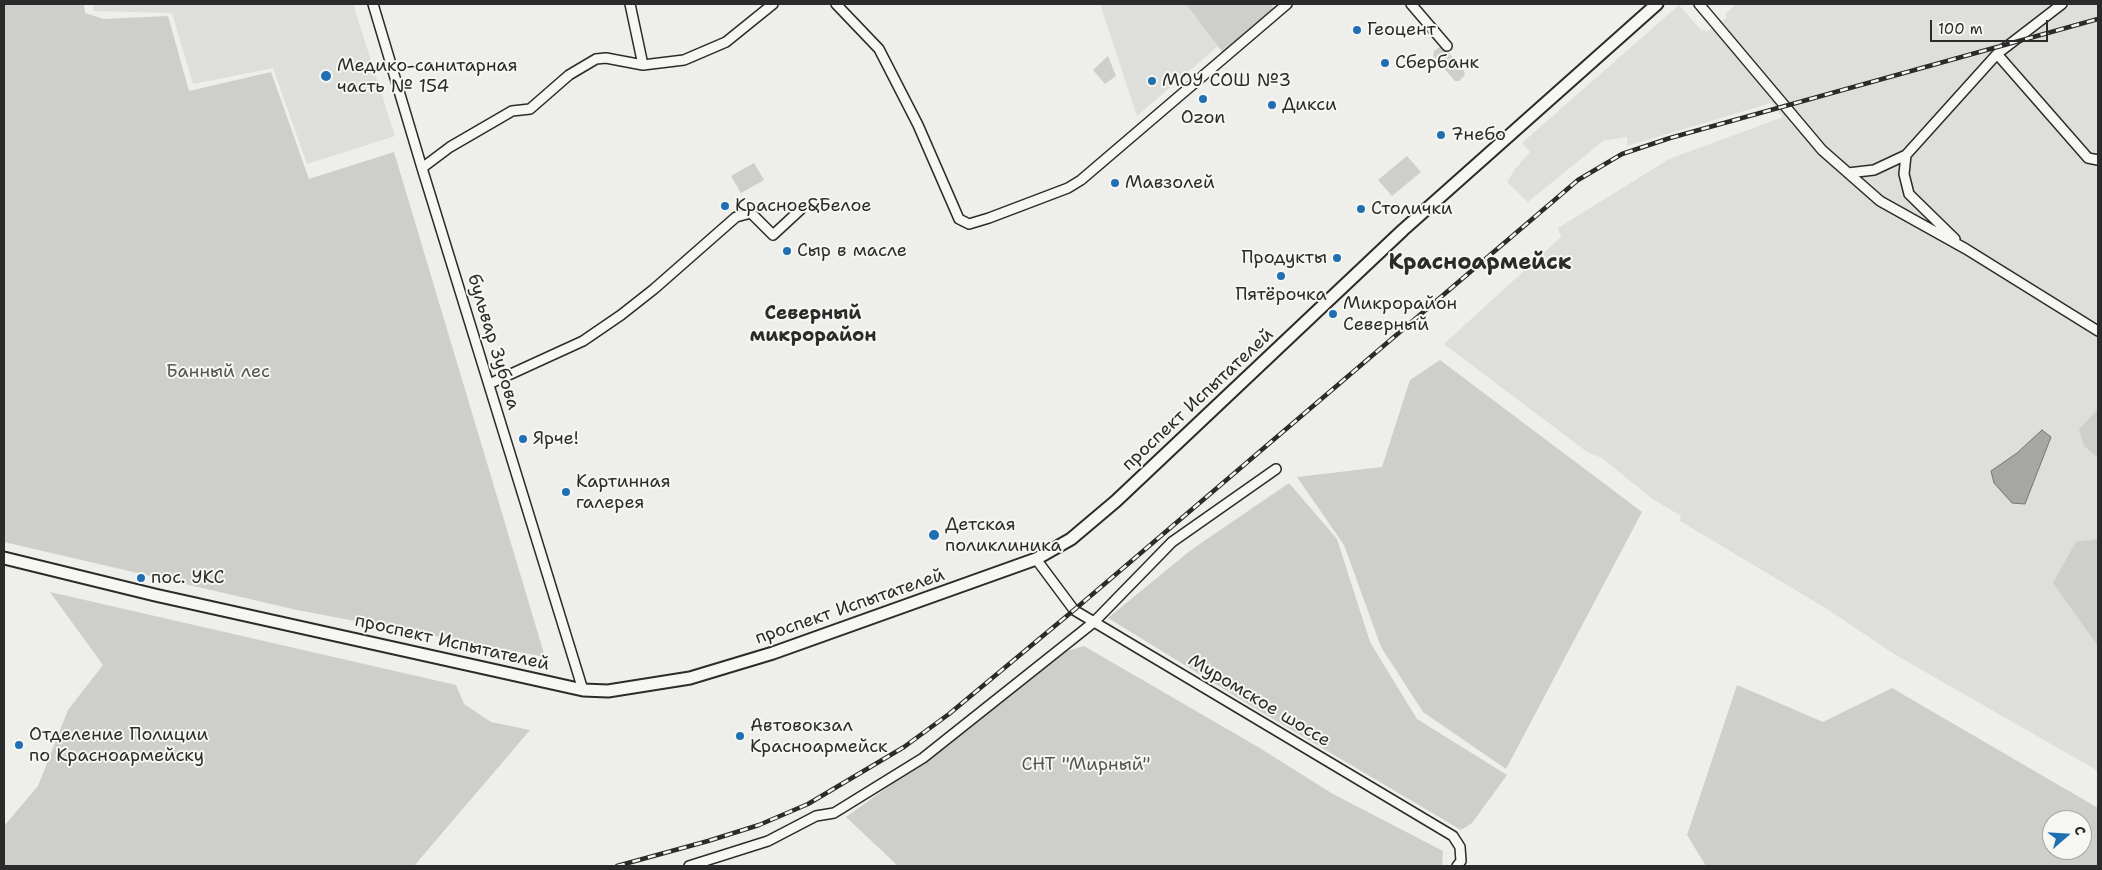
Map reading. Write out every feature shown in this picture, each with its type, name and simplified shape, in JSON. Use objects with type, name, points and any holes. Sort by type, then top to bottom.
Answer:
[{"type":"main road","name":"проспект Испытателей","points":[[4,558],[165,597],[583,690],[608,691],[635,688],[690,678],[742,664],[1036,559],[1071,539],[1116,501],[1403,230],[1657,4]]},
{"type":"street","name":"бульвар Зубова","points":[[373,4],[583,690]]},
{"type":"street","points":[[630,4],[643,65]]},
{"type":"street","points":[[422,168],[450,147],[512,111],[530,109],[569,74],[596,59],[606,58],[643,65],[684,60],[726,42],[773,4]]},
{"type":"street","points":[[836,4],[879,49],[918,126],[958,220],[969,224],[990,218],[1068,188],[1082,180],[1287,4]]},
{"type":"street","points":[[1411,4],[1447,46]]},
{"type":"street","points":[[1699,4],[1822,150],[1880,200],[1966,249],[2098,331]]},
{"type":"street","points":[[1848,173],[1874,170],[1906,154],[1997,54],[2062,4]]},
{"type":"street","points":[[1997,54],[2088,158],[2098,160]]},
{"type":"street","points":[[1906,154],[1904,174],[1909,194],[1966,249]]},
{"type":"street","points":[[489,384],[583,340],[621,315],[654,289],[736,217],[751,213],[773,235],[800,210]]},
{"type":"street","points":[[689,866],[768,841],[816,816],[834,813],[923,758],[1094,622],[1172,542],[1276,469]]},
{"type":"street","name":"Муромское шоссе","points":[[1036,559],[1074,610],[1453,836],[1460,848],[1458,866]]},
{"type":"shaded area","name":"Медико-санитарная часть № 154","points":[[93,4],[353,4],[395,136],[307,164],[273,68],[193,84],[172,13],[93,11]]},
{"type":"shaded area","name":"МОУ СОШ №3","points":[[1100,4],[1186,4],[1218,46],[1137,116]]},
{"type":"shaded area","points":[[1736,4],[2098,4],[2098,771],[1894,654],[1827,609],[1680,521],[1681,516],[1654,500],[1602,458],[1587,452],[1444,344],[1561,237],[1558,228],[1669,159],[1783,117],[1771,103],[1627,146],[1627,137],[1603,141],[1528,202],[1507,182],[1515,169],[1530,152],[1522,143],[1679,5],[1702,31],[1704,29],[1707,32],[1714,26],[1713,20],[1717,17],[1722,21],[1727,17],[1725,14]]},
{"type":"shaded area","points":[[2042,430],[2051,437],[2025,504],[2012,503],[1994,483],[1991,471],[2017,453]]},
{"type":"green space","name":"Банный лес","points":[[4,4],[84,4],[85,13],[104,19],[168,16],[189,91],[271,72],[309,179],[394,152],[545,657],[297,610],[4,542]]},
{"type":"green space","points":[[1186,4],[1271,4],[1275,9],[1223,53]]},
{"type":"green space","points":[[1441,46],[1444,47],[1464,71],[1465,75],[1459,81],[1455,81],[1433,56],[1434,51]]},
{"type":"green space","points":[[1108,56],[1116,76],[1105,84],[1093,70]]},
{"type":"green space","points":[[1407,156],[1421,172],[1392,196],[1378,180]]},
{"type":"green space","points":[[754,163],[764,180],[741,193],[731,176]]},
{"type":"green space","points":[[1440,360],[1642,512],[1506,769],[1423,712],[1381,647],[1344,545],[1297,477],[1382,467],[1410,380]]},
{"type":"green space","points":[[2098,409],[2098,452],[2096,456],[2084,446],[2079,429]]},
{"type":"green space","points":[[1289,483],[1337,539],[1370,642],[1417,719],[1507,775],[1472,823],[1461,830],[1248,704],[1108,618],[1191,550]]},
{"type":"green space","points":[[2098,539],[2098,646],[2053,583],[2076,542]]},
{"type":"green space","points":[[50,592],[456,685],[464,704],[491,722],[530,730],[414,866],[4,866],[4,826],[38,786],[68,710],[103,665]]},
{"type":"green space","name":"СНТ \"Мирный\"","points":[[1084,646],[1258,747],[1333,794],[1443,851],[1442,866],[898,866],[846,817],[906,774],[1067,651]]},
{"type":"green space","points":[[1737,685],[1823,722],[1892,688],[2098,808],[2098,866],[1706,866],[1687,835]]},
{"type":"railway","points":[[617,866],[759,825],[808,804],[904,747],[949,714],[1074,610],[1578,180],[1622,154],[1670,138],[2098,19]]},
{"type":"place","name":"Геоцент","points":[[1357,30]]},
{"type":"place","name":"Сбербанк","points":[[1385,63]]},
{"type":"place","name":"Медико-санитарная часть № 154","points":[[326,76]]},
{"type":"place","name":"МОУ СОШ №3","points":[[1152,81]]},
{"type":"place","name":"Ozon","points":[[1203,99]]},
{"type":"place","name":"Дикси","points":[[1272,105]]},
{"type":"place","name":"7небо","points":[[1441,135]]},
{"type":"place","name":"Мавзолей","points":[[1115,183]]},
{"type":"place","name":"Красное&Белое","points":[[725,206]]},
{"type":"place","name":"Столички","points":[[1361,209]]},
{"type":"place","name":"Сыр в масле","points":[[787,251]]},
{"type":"place","name":"Продукты","points":[[1337,258]]},
{"type":"place","name":"Пятёрочка","points":[[1281,276]]},
{"type":"place","name":"Микрорайон Северный","points":[[1333,314]]},
{"type":"place","name":"Ярче!","points":[[523,439]]},
{"type":"place","name":"Картинная галерея","points":[[566,492]]},
{"type":"place","name":"Детская поликлиника","points":[[934,535]]},
{"type":"place","name":"пос. УКС","points":[[141,578]]},
{"type":"place","name":"Автовокзал Красноармейск","points":[[740,736]]},
{"type":"place","name":"Отделение Полиции по Красноармейску","points":[[19,745]]},
{"type":"district","name":"Красноармейск","points":[[1480,263]]},
{"type":"district","name":"Северный микрорайон","points":[[813,325]]}]
